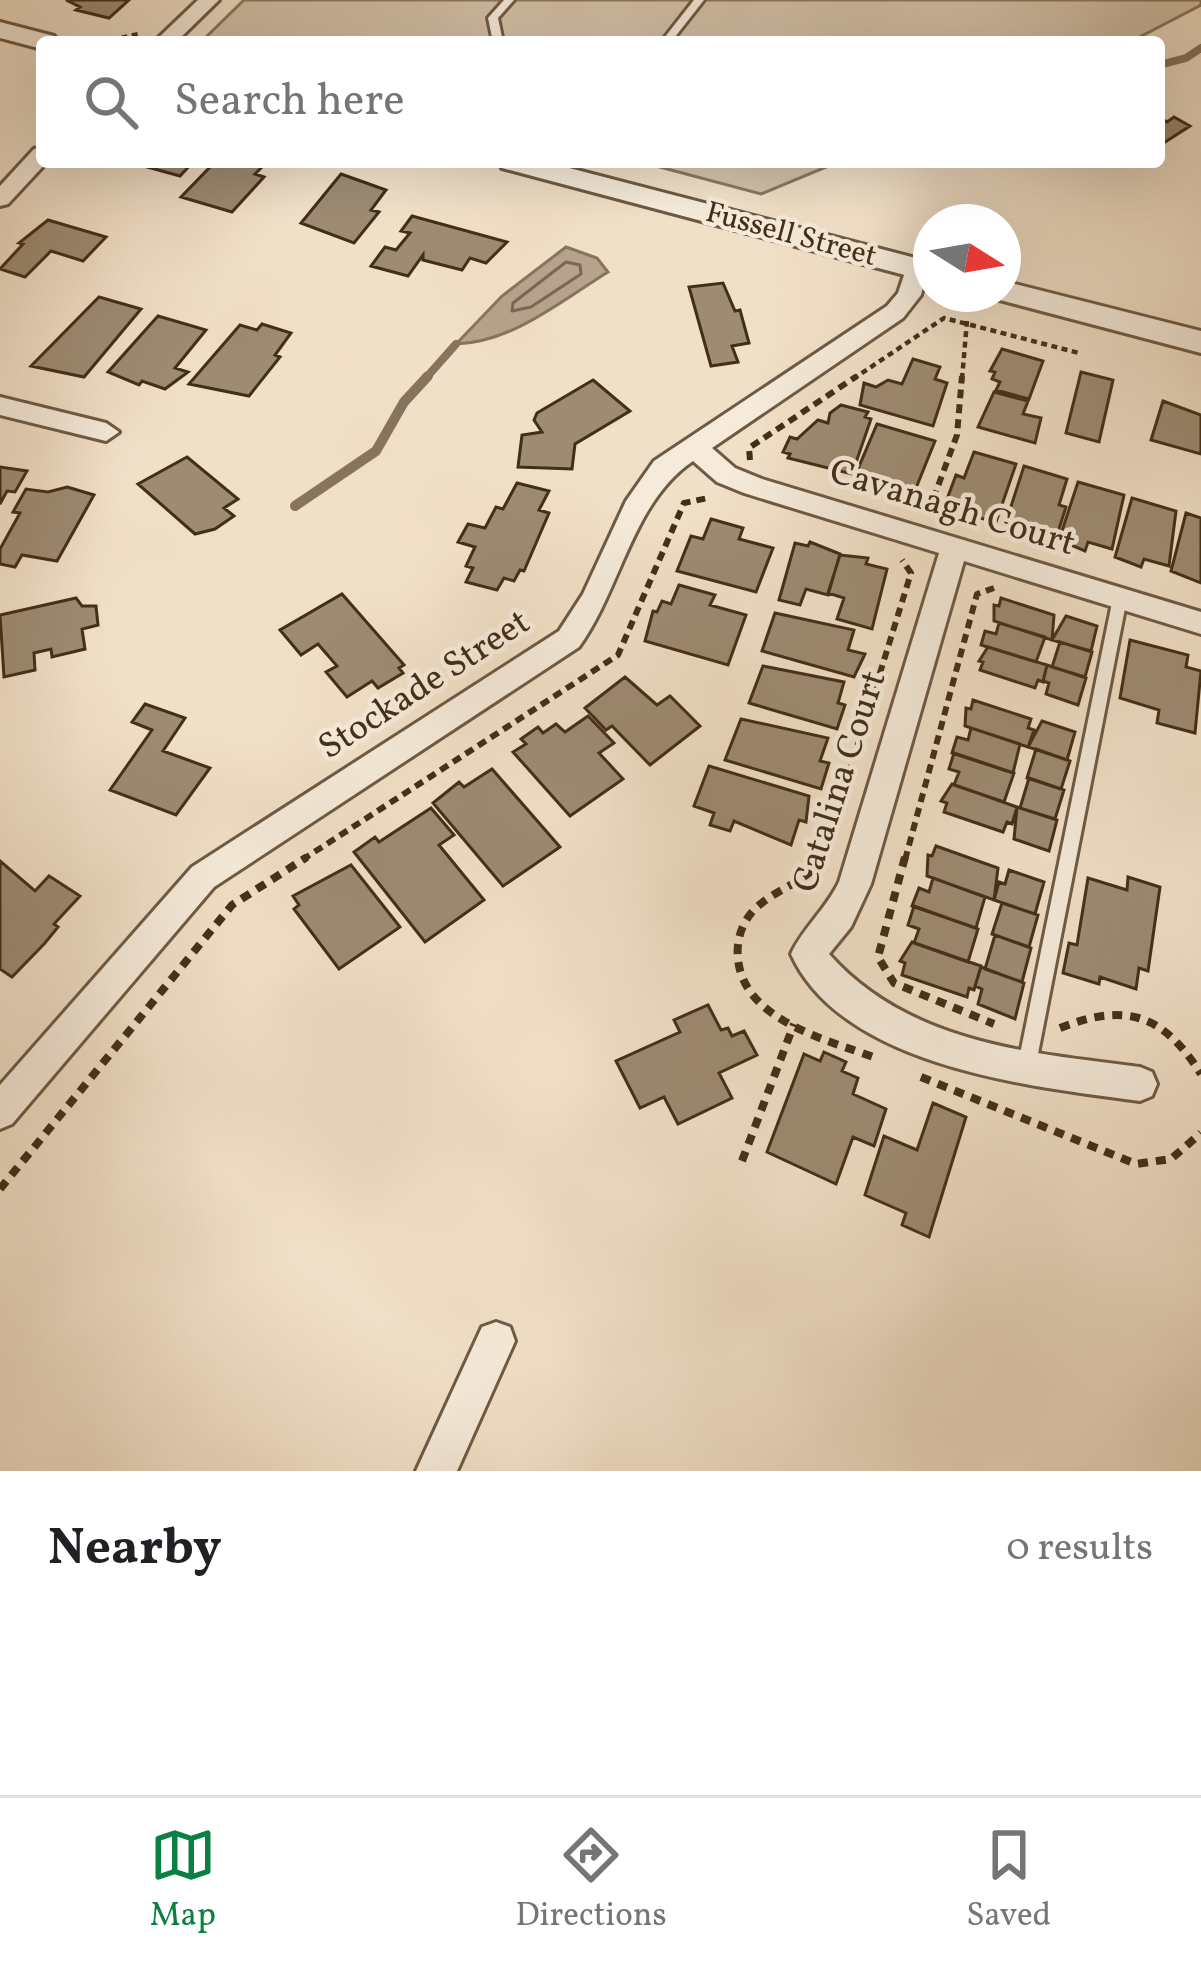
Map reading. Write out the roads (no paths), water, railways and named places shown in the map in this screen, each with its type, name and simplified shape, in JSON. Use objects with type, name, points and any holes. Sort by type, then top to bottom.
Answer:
[{"type":"street","points":[[170,36],[209,0]]},
{"type":"street","points":[[0,30],[36,40]]},
{"type":"street","points":[[0,199],[36,160]]},
{"type":"street","name":"Fussell Street","points":[[541,168],[913,267]]},
{"type":"street","name":"Stockade Street","points":[[0,1112],[203,877],[569,639],[589,613],[643,494],[663,468],[886,319],[913,289]]},
{"type":"street","points":[[1021,296],[1201,342]]},
{"type":"street","points":[[0,406],[106,432]]},
{"type":"street","name":"Cavanagh Court","points":[[692,446],[739,482],[1201,623]]},
{"type":"street","name":"Catalina Court","points":[[954,548],[855,884],[839,917],[808,954],[837,991],[860,1008],[963,1054],[1026,1069],[1140,1084]]},
{"type":"street","points":[[436,1471],[496,1342]]},
{"type":"lane","points":[[496,36],[493,18],[509,0]]},
{"type":"lane","points":[[671,36],[699,0]]},
{"type":"lane","points":[[1026,1069],[1120,598]]},
{"type":"water","points":[[566,247],[597,258],[608,272],[517,328],[456,344],[502,296]]},
{"type":"waterway","points":[[1165,63],[1201,48]]},
{"type":"waterway","points":[[425,379],[456,344]]},
{"type":"waterway","points":[[295,506],[376,451],[404,402],[428,376]]}]
